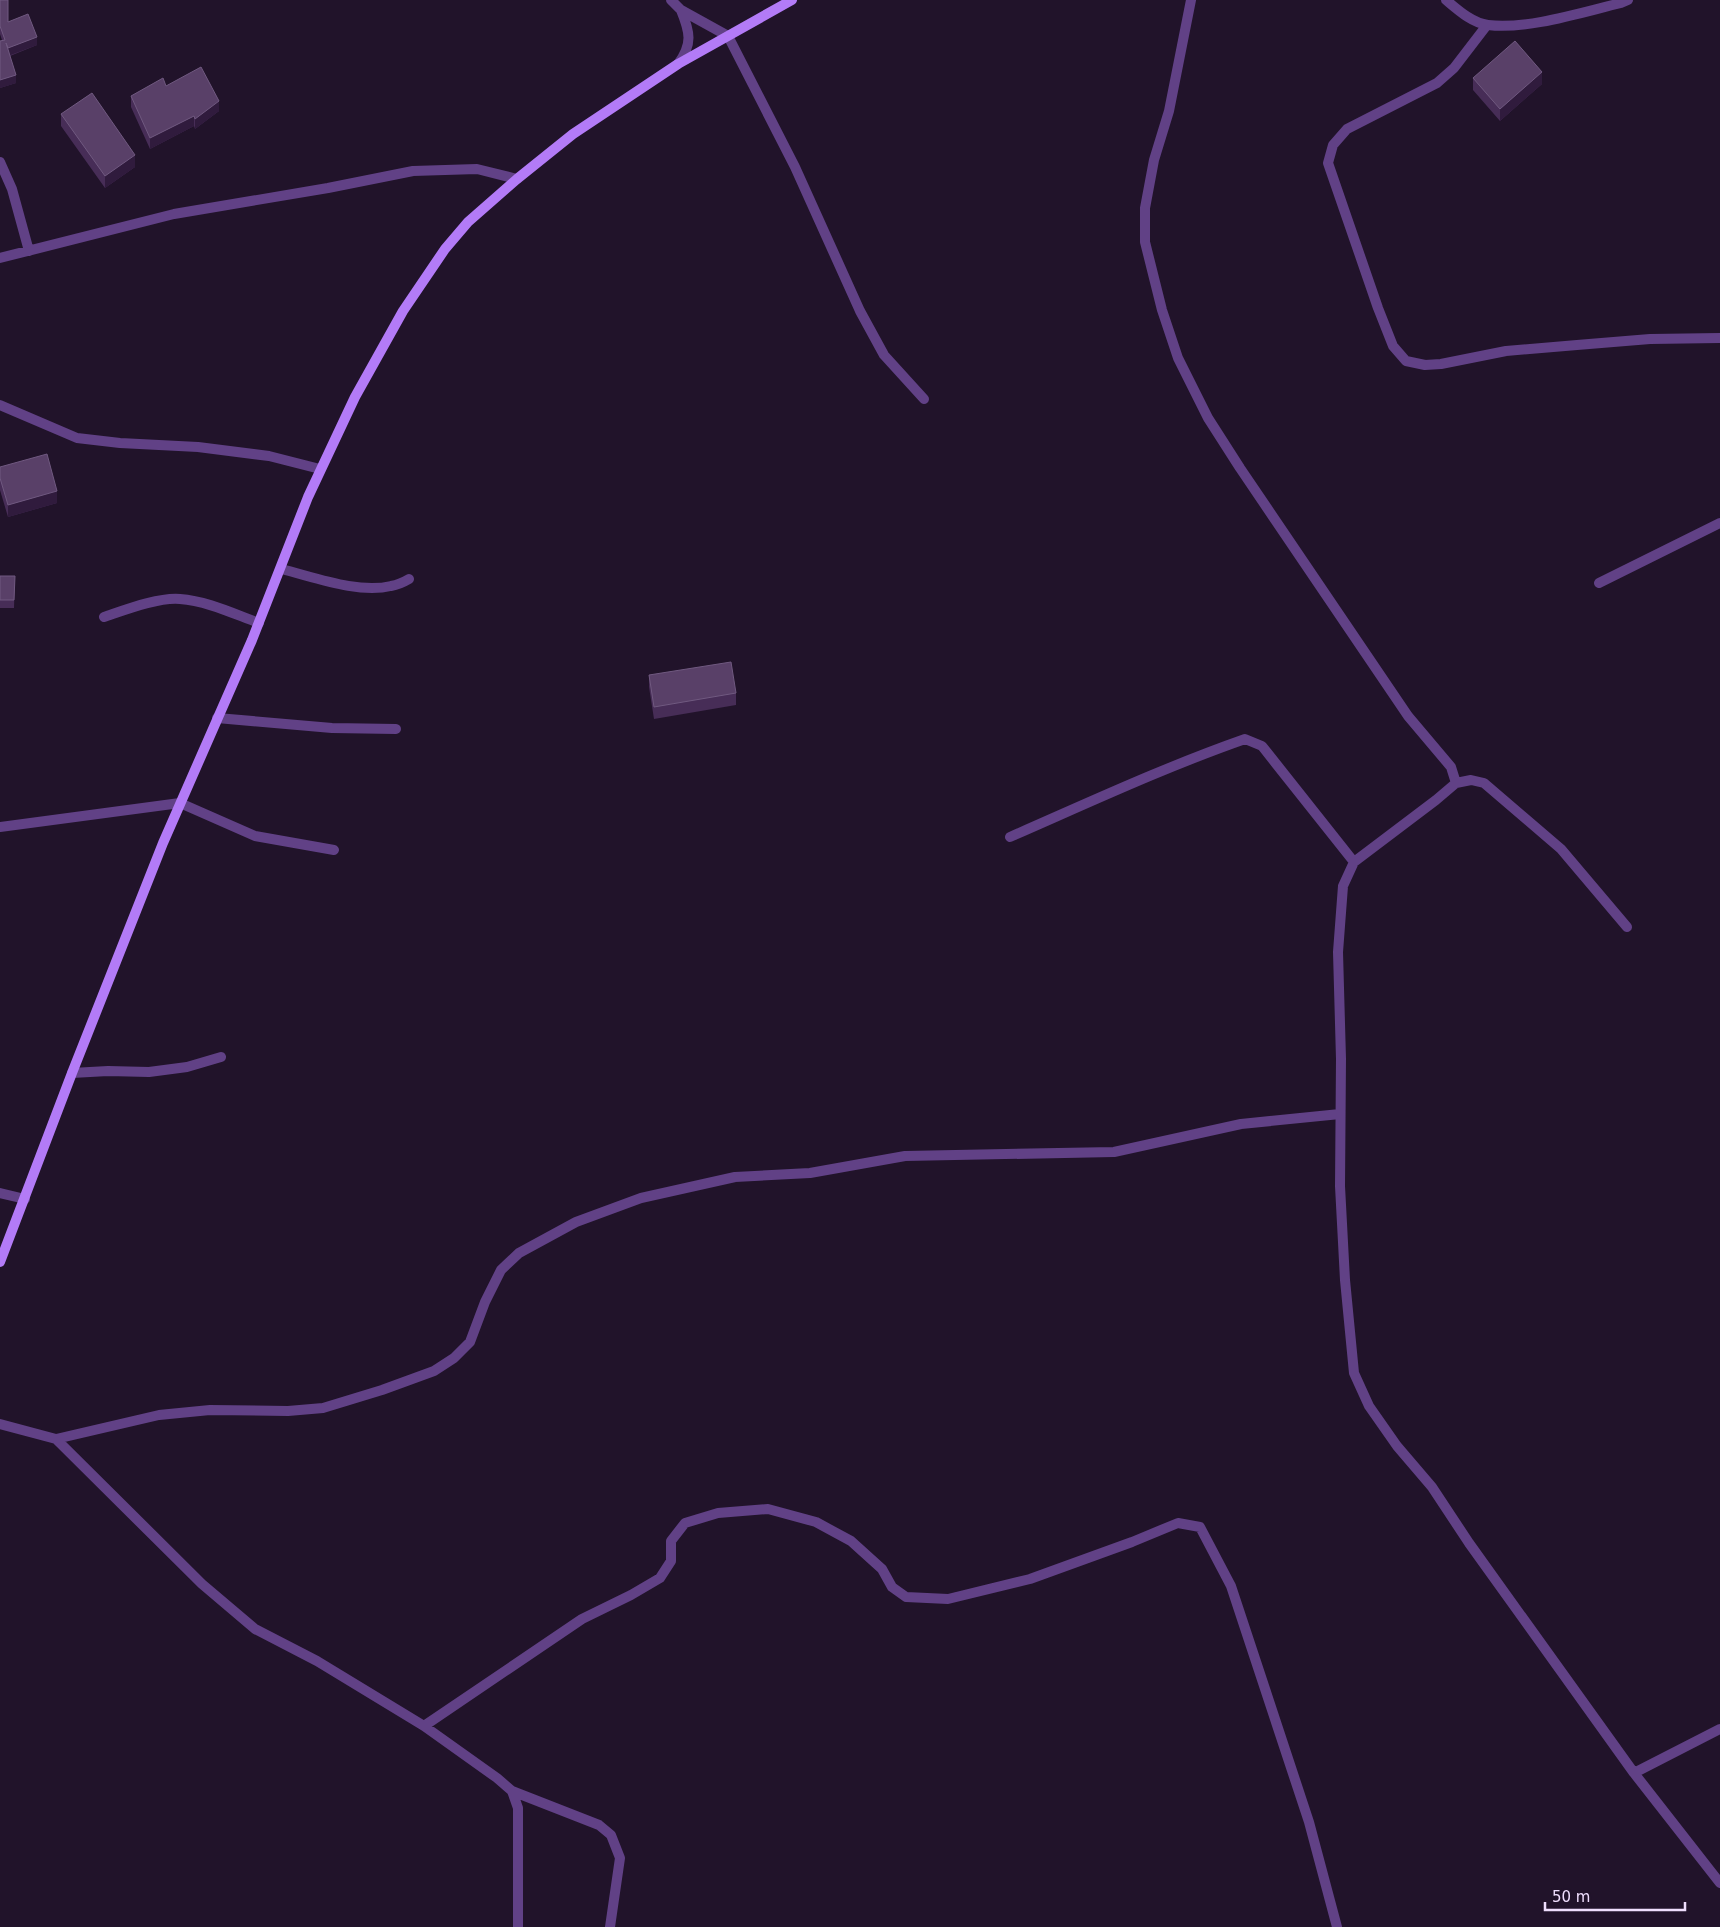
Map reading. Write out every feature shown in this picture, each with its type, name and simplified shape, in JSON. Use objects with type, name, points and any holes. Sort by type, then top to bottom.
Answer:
[{"type":"main road","points":[[0,1262],[72,1073],[180,803],[259,623],[320,469],[355,397],[402,311],[468,222],[573,134],[678,64],[792,0]]},
{"type":"street","points":[[671,0],[681,10],[728,36],[795,166],[860,311],[884,355],[924,399]]},
{"type":"street","points":[[1192,0],[1169,111],[1154,160],[1145,208],[1145,242],[1162,310],[1175,350],[1208,418],[1240,468],[1408,716],[1451,767],[1456,783]]},
{"type":"street","points":[[1446,0],[1463,15],[1487,25],[1517,25],[1555,19],[1628,0]]},
{"type":"street","points":[[678,64],[688,49],[689,39],[681,10]]},
{"type":"street","points":[[1487,25],[1454,68],[1437,83],[1347,129],[1333,145],[1328,162],[1393,346],[1406,361],[1426,365],[1442,364],[1506,351],[1559,346],[1650,339],[1720,338]]},
{"type":"street","points":[[0,162],[12,189],[29,251]]},
{"type":"street","points":[[0,258],[174,214],[328,188],[413,171],[477,169],[517,179]]},
{"type":"street","points":[[0,405],[77,438],[120,443],[198,447],[269,456],[320,469]]},
{"type":"street","points":[[1599,583],[1720,523]]},
{"type":"street","points":[[281,569],[350,586],[371,589],[392,586],[409,579]]},
{"type":"street","points":[[104,617],[152,603],[178,598],[199,602],[259,623]]},
{"type":"street","points":[[217,718],[332,728],[396,729]]},
{"type":"street","points":[[1010,837],[1118,790],[1245,739],[1262,746],[1354,862]]},
{"type":"street","points":[[1627,927],[1561,849],[1484,783],[1471,780],[1456,783],[1354,862],[1343,886],[1338,952],[1341,1059],[1340,1186],[1345,1280],[1354,1374],[1369,1406],[1397,1446],[1432,1487],[1634,1773],[1720,1883]]},
{"type":"street","points":[[0,828],[85,814],[180,803],[255,836],[334,850]]},
{"type":"street","points":[[72,1073],[108,1071],[149,1072],[187,1066],[221,1057]]},
{"type":"street","points":[[0,1424],[56,1439],[159,1415],[210,1410],[288,1411],[323,1408],[382,1390],[434,1371],[454,1358],[470,1342],[485,1302],[501,1270],[519,1253],[576,1222],[641,1198],[735,1177],[810,1173],[905,1156],[1114,1152],[1241,1124],[1340,1114]]},
{"type":"street","points":[[0,1194],[25,1198]]},
{"type":"street","points":[[56,1439],[202,1584],[255,1629],[317,1661],[424,1726],[497,1778],[512,1791],[598,1824],[612,1836],[620,1858],[610,1927]]},
{"type":"street","points":[[424,1726],[582,1619],[631,1596],[660,1578],[671,1561],[671,1541],[684,1523],[718,1514],[768,1509],[816,1522],[851,1541],[882,1569],[892,1587],[906,1597],[948,1599],[1030,1578],[1132,1542],[1178,1523],[1200,1528],[1231,1586],[1309,1822],[1337,1927]]},
{"type":"street","points":[[1634,1773],[1720,1729]]},
{"type":"street","points":[[512,1791],[518,1808],[518,1927]]},
{"type":"building","points":[[0,0],[8,0],[8,22],[28,14],[37,37],[8,48],[6,43],[16,75],[0,80],[0,41],[5,40],[0,26]]},
{"type":"building","points":[[1515,41],[1542,72],[1500,109],[1473,78]]},
{"type":"building","points":[[201,67],[219,101],[195,119],[194,116],[150,138],[131,96],[163,78],[166,86]]},
{"type":"building","points":[[92,93],[135,155],[105,176],[61,114]]},
{"type":"building","points":[[47,454],[57,491],[8,505],[0,478],[0,467]]},
{"type":"building","points":[[0,576],[15,576],[14,600],[0,600]]},
{"type":"building","points":[[731,662],[736,693],[654,707],[649,675]]}]
